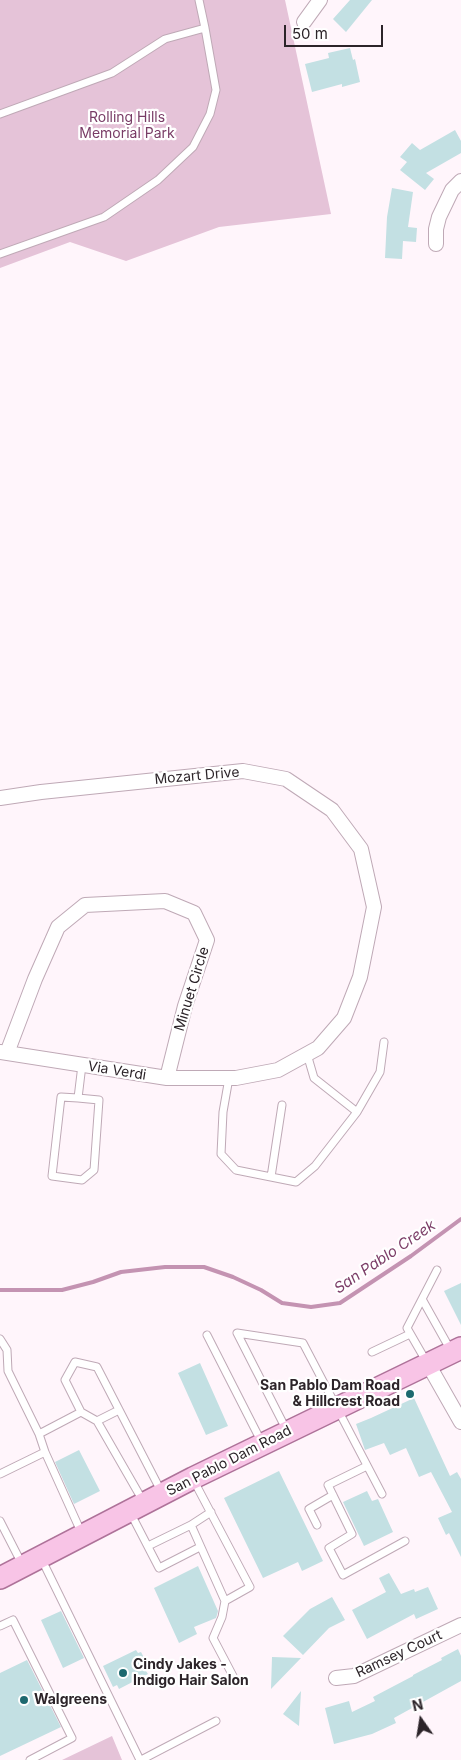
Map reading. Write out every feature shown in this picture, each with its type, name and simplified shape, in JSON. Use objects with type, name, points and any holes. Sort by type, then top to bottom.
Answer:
[{"type":"main road","name":"San Pablo Dam Road","points":[[0,1578],[193,1478],[456,1350]]},
{"type":"street","points":[[304,22],[320,0]]},
{"type":"street","points":[[436,244],[436,230],[439,217],[452,190],[461,181]]},
{"type":"street","name":"Mozart Drive","points":[[0,798],[243,771],[286,779],[332,810],[361,849],[374,907],[360,977],[344,1018],[318,1048],[278,1070],[232,1078]]},
{"type":"street","name":"Minuet Circle","points":[[4,1053],[58,927],[85,905],[165,901],[194,913],[207,940],[185,1006],[166,1078]]},
{"type":"street","name":"Via Verdi","points":[[4,1053],[166,1078],[232,1078]]},
{"type":"street","points":[[428,1364],[457,1406],[461,1422]]},
{"type":"street","name":"Ramsey Court","points":[[336,1678],[354,1676],[461,1625]]},
{"type":"lane","points":[[0,254],[104,217],[158,180],[193,147],[210,114],[216,90],[198,0]]},
{"type":"lane","points":[[0,114],[112,73],[165,39],[205,28]]},
{"type":"lane","points":[[232,1078],[223,1112],[221,1154],[236,1170],[296,1182],[315,1166],[357,1112],[380,1072],[384,1042]]},
{"type":"lane","points":[[307,1054],[314,1078],[357,1112]]},
{"type":"lane","points":[[78,1098],[82,1065]]},
{"type":"lane","points":[[61,1096],[78,1098],[99,1100],[94,1170],[82,1180],[52,1176],[61,1096]]},
{"type":"lane","points":[[271,1177],[282,1105]]},
{"type":"lane","points":[[428,1364],[407,1328],[437,1270]]},
{"type":"lane","points":[[422,1299],[456,1350]]},
{"type":"lane","points":[[287,1432],[238,1333],[303,1342],[382,1494]]},
{"type":"lane","points":[[372,1352],[410,1334]]},
{"type":"lane","points":[[207,1335],[263,1444]]},
{"type":"lane","points":[[0,1339],[7,1350],[8,1370],[39,1434],[44,1452],[82,1536]]},
{"type":"lane","points":[[146,1503],[97,1421],[81,1412],[65,1380],[75,1362],[97,1367],[119,1410],[146,1503],[148,1546],[159,1568],[200,1547]]},
{"type":"lane","points":[[97,1421],[119,1410]]},
{"type":"lane","points":[[39,1434],[81,1412]]},
{"type":"lane","points":[[0,1474],[44,1452]]},
{"type":"lane","points":[[367,1466],[328,1485],[352,1534],[329,1548],[343,1575],[404,1541]]},
{"type":"lane","points":[[193,1478],[250,1587],[225,1601]]},
{"type":"lane","points":[[317,1525],[309,1509],[333,1495]]},
{"type":"lane","points":[[148,1546],[191,1525],[210,1512]]},
{"type":"lane","points":[[0,1521],[32,1562],[140,1760],[216,1721]]},
{"type":"lane","points":[[191,1525],[225,1601],[222,1617],[213,1638],[233,1676]]},
{"type":"lane","points":[[0,1626],[13,1620],[72,1738],[30,1760]]},
{"type":"green space","name":"Rolling Hills Memorial Park","points":[[0,0],[285,0],[331,214],[219,227],[126,261],[70,242],[0,268]]},
{"type":"green space","points":[[112,1736],[122,1760],[62,1760]]},
{"type":"building","points":[[350,0],[372,0],[346,32],[333,19]]},
{"type":"building","points":[[350,48],[353,60],[355,59],[360,82],[342,87],[342,84],[312,92],[305,64],[329,58],[328,53]]},
{"type":"building","points":[[455,130],[461,141],[461,153],[426,173],[434,179],[425,190],[400,170],[407,162],[400,157],[412,143],[420,150]]},
{"type":"building","points":[[392,188],[413,192],[408,227],[417,228],[416,242],[403,241],[402,259],[385,258],[387,217]]},
{"type":"building","points":[[461,1283],[461,1325],[444,1291]]},
{"type":"building","points":[[200,1363],[228,1426],[206,1435],[178,1373]]},
{"type":"building","points":[[414,1398],[450,1476],[457,1472],[461,1479],[461,1557],[449,1533],[446,1535],[438,1518],[452,1512],[431,1472],[419,1477],[406,1448],[390,1455],[384,1443],[365,1450],[356,1424]]},
{"type":"building","points":[[79,1450],[100,1491],[74,1504],[55,1462]]},
{"type":"building","points":[[279,1471],[323,1561],[302,1571],[298,1562],[263,1578],[224,1498]]},
{"type":"building","points":[[367,1491],[372,1501],[378,1499],[393,1532],[364,1546],[343,1502]]},
{"type":"building","points":[[198,1566],[218,1611],[216,1618],[194,1627],[197,1634],[179,1643],[154,1588]]},
{"type":"building","points":[[389,1573],[401,1594],[414,1589],[415,1592],[428,1587],[438,1609],[416,1619],[414,1614],[367,1639],[352,1610],[386,1592],[379,1578]]},
{"type":"building","points":[[332,1597],[345,1620],[329,1628],[303,1655],[283,1636],[310,1609]]},
{"type":"building","points":[[61,1611],[84,1658],[63,1668],[41,1620]]},
{"type":"building","points":[[458,1649],[461,1656],[461,1681],[394,1718],[396,1723],[372,1734],[334,1744],[325,1708],[349,1701],[352,1712],[375,1701],[373,1697],[442,1660],[441,1658]]},
{"type":"building","points":[[136,1650],[138,1653],[141,1652],[150,1669],[146,1671],[148,1674],[119,1689],[117,1685],[113,1687],[103,1666]]},
{"type":"building","points":[[272,1657],[301,1658],[271,1689]]},
{"type":"building","name":"Walgreens","points":[[27,1660],[61,1727],[0,1756],[0,1673]]},
{"type":"building","points":[[301,1691],[299,1726],[283,1714]]},
{"type":"waterway","name":"San Pablo Creek","points":[[0,1290],[62,1290],[121,1272],[165,1267],[204,1267],[233,1277],[261,1290],[282,1303],[311,1307],[340,1303],[411,1256],[461,1219]]},
{"type":"place","name":"San Pablo Dam Road & Hillcrest Road","points":[[410,1394]]},
{"type":"place","name":"Cindy Jakes - Indigo Hair Salon","points":[[123,1673]]},
{"type":"place","name":"Walgreens","points":[[24,1700]]}]
